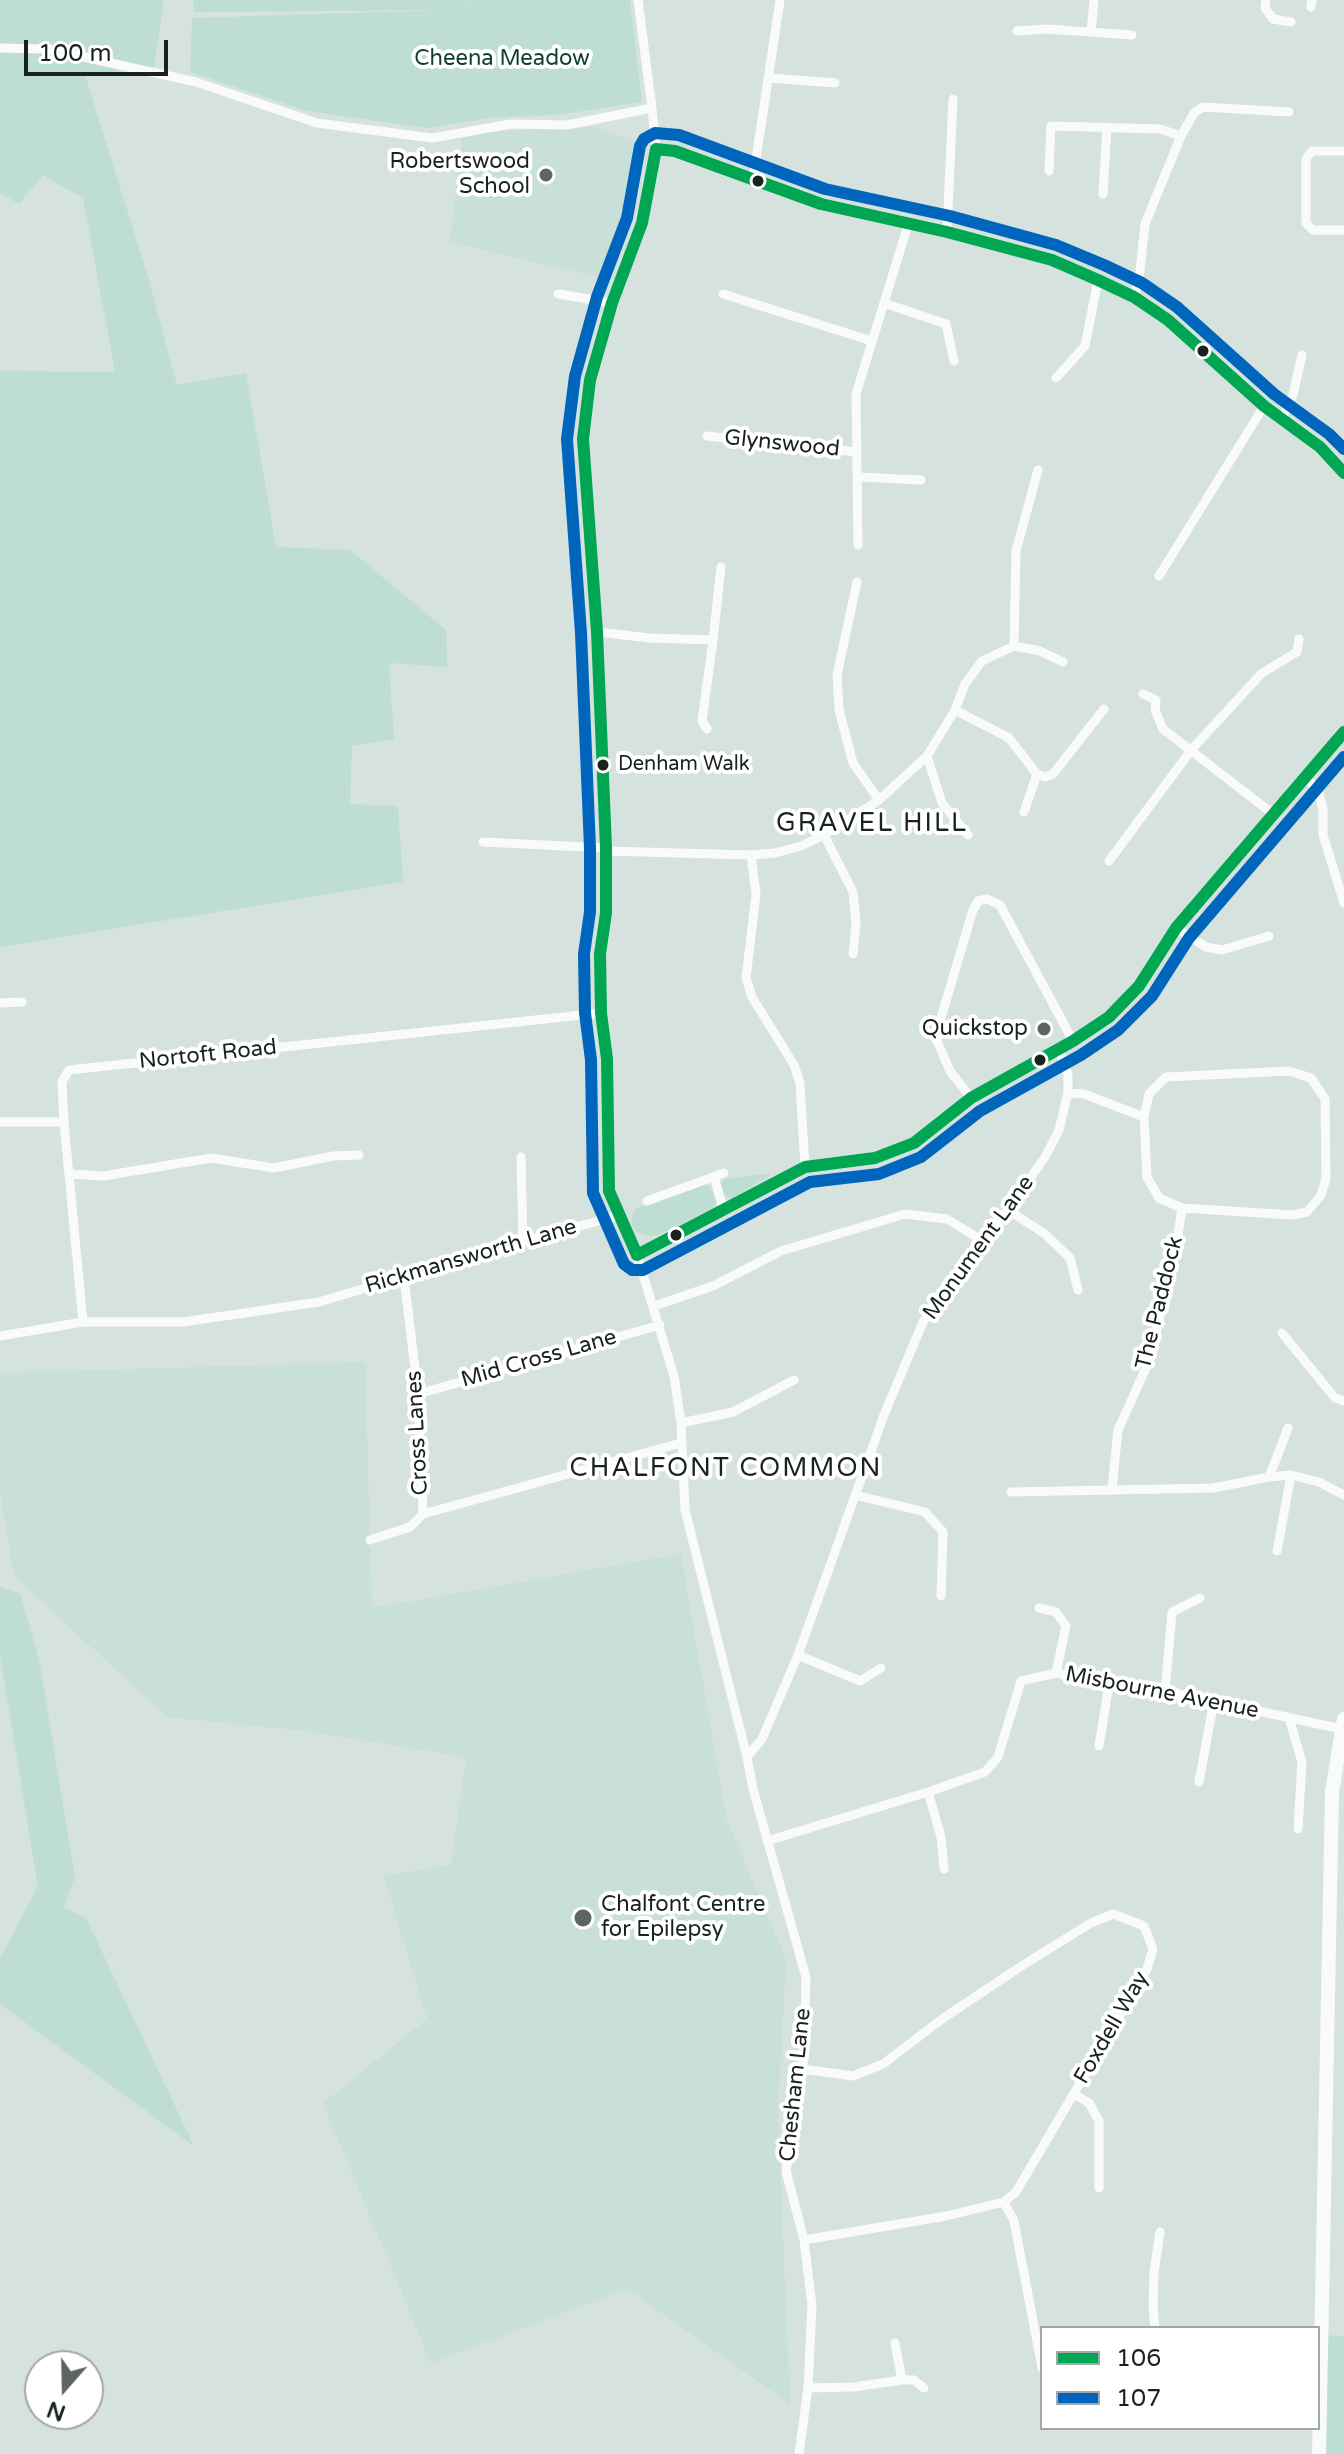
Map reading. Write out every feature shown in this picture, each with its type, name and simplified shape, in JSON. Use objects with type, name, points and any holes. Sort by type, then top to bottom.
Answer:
[{"type":"highway","points":[[1319,2326],[1332,1808],[1343,1724]]},
{"type":"highway","points":[[1319,2430],[1319,2454]]},
{"type":"street","points":[[638,0],[656,149],[653,174],[643,218],[612,303],[590,380],[583,439],[584,486],[597,632],[606,849],[606,913],[600,954],[601,1013],[607,1059],[609,1191],[637,1255],[805,1167],[875,1158],[914,1143],[971,1098],[1073,1041],[1109,1017],[1139,986],[1176,928],[1344,732]]},
{"type":"street","points":[[753,179],[780,0]]},
{"type":"street","points":[[1091,32],[1094,0]]},
{"type":"street","points":[[1266,0],[1265,8],[1273,19],[1291,22]]},
{"type":"street","points":[[1017,31],[1047,29],[1132,35]]},
{"type":"street","points":[[0,48],[48,49],[196,82],[317,123],[432,138],[511,124],[567,125],[652,108]]},
{"type":"street","points":[[769,78],[835,83]]},
{"type":"street","points":[[947,232],[953,99]]},
{"type":"street","points":[[1134,297],[1139,280],[1145,224],[1181,136],[1194,113],[1203,107],[1289,112]]},
{"type":"street","points":[[1049,171],[1051,122],[1160,129],[1181,136]]},
{"type":"street","points":[[1103,194],[1107,127]]},
{"type":"street","points":[[656,149],[675,151],[821,204],[947,232],[1052,260],[1098,280],[1134,297],[1168,320],[1264,406],[1320,447],[1344,473]]},
{"type":"street","points":[[1344,151],[1312,151],[1306,159],[1306,223],[1313,230],[1344,230]]},
{"type":"street","points":[[858,545],[856,394],[908,225]]},
{"type":"street","points":[[1056,378],[1085,346],[1098,280]]},
{"type":"street","points":[[558,294],[612,303]]},
{"type":"street","points":[[723,294],[872,341]]},
{"type":"street","points":[[884,303],[946,324],[954,361]]},
{"type":"street","points":[[1282,419],[1293,395],[1302,355]]},
{"type":"street","points":[[1159,576],[1264,406]]},
{"type":"street","name":"Glynswood","points":[[707,436],[856,452]]},
{"type":"street","points":[[1014,646],[1016,551],[1038,470]]},
{"type":"street","points":[[858,477],[921,480]]},
{"type":"street","points":[[707,729],[702,721],[721,567]]},
{"type":"street","points":[[857,582],[837,675],[839,710],[853,763],[879,800]]},
{"type":"street","points":[[597,632],[713,640]]},
{"type":"street","points":[[1109,861],[1192,749],[1262,673],[1297,652],[1299,639]]},
{"type":"street","points":[[483,842],[751,855],[801,846],[879,800],[927,756],[955,710],[965,684],[982,661],[1014,646],[1040,651],[1063,662]]},
{"type":"street","points":[[1143,694],[1156,700],[1155,710],[1163,729],[1273,814]]},
{"type":"street","points":[[955,710],[1009,738],[1037,774],[1045,777],[1053,774],[1104,709]]},
{"type":"street","points":[[927,756],[942,803],[968,835]]},
{"type":"street","points":[[1024,812],[1037,774]]},
{"type":"street","points":[[1304,776],[1318,790],[1323,809],[1323,835],[1344,903]]},
{"type":"street","points":[[824,835],[853,892],[856,922],[853,954]]},
{"type":"street","points":[[751,855],[756,894],[746,978],[752,997],[794,1065],[800,1083],[805,1167]]},
{"type":"street","points":[[971,1098],[950,1071],[937,1041],[938,1028],[978,901],[987,899],[1000,905],[1073,1041]]},
{"type":"street","points":[[1176,928],[1206,947],[1222,950],[1269,936]]},
{"type":"street","points":[[0,1003],[22,1002]]},
{"type":"street","name":"Nortoft Road","points":[[83,1322],[64,1122],[62,1082],[69,1070],[601,1013]]},
{"type":"street","name":"Monument Lane","points":[[747,1757],[762,1739],[798,1655],[855,1495],[923,1322],[1008,1210],[1059,1130],[1068,1093],[1068,1074],[1058,1048]]},
{"type":"street","points":[[1289,1071],[1311,1078],[1325,1099],[1326,1179],[1321,1195],[1307,1212],[1293,1215],[1182,1208],[1159,1198],[1147,1177],[1144,1117],[1149,1094],[1166,1077],[1289,1071]]},
{"type":"street","points":[[1068,1093],[1084,1094],[1144,1117]]},
{"type":"street","points":[[0,1122],[64,1122]]},
{"type":"street","points":[[69,1174],[103,1176],[211,1158],[274,1168],[333,1156],[359,1155]]},
{"type":"street","points":[[521,1157],[523,1241]]},
{"type":"street","points":[[647,1201],[724,1173]]},
{"type":"street","points":[[714,1177],[724,1211]]},
{"type":"street","name":"The Paddock","points":[[1112,1489],[1118,1430],[1150,1359],[1182,1208]]},
{"type":"street","points":[[1008,1210],[1045,1234],[1070,1258],[1078,1290]]},
{"type":"street","points":[[654,1306],[713,1286],[781,1251],[905,1214],[947,1219],[983,1241]]},
{"type":"street","name":"Rickmansworth Lane","points":[[0,1336],[83,1322],[183,1322],[319,1302],[621,1215]]},
{"type":"street","name":"Chesham Lane","points":[[637,1255],[674,1376],[681,1423],[685,1510],[767,1841],[806,1977],[802,2069],[786,2171],[804,2240],[812,2306],[808,2388],[799,2454]]},
{"type":"street","name":"Cross Lanes","points":[[404,1277],[418,1394],[423,1514],[681,1443]]},
{"type":"street","name":"Mid Cross Lane","points":[[418,1394],[660,1325]]},
{"type":"street","points":[[1282,1333],[1335,1398],[1344,1401]]},
{"type":"street","points":[[681,1423],[733,1412],[794,1380]]},
{"type":"street","points":[[1269,1477],[1288,1428]]},
{"type":"street","points":[[1011,1492],[1213,1488],[1291,1475],[1319,1482],[1344,1495]]},
{"type":"street","points":[[1277,1551],[1291,1475]]},
{"type":"street","points":[[855,1495],[925,1512],[943,1532],[941,1596]]},
{"type":"street","points":[[370,1540],[410,1527],[423,1514]]},
{"type":"street","points":[[1165,1691],[1172,1612],[1200,1598]]},
{"type":"street","points":[[1039,1608],[1056,1612],[1066,1626],[1056,1673]]},
{"type":"street","points":[[798,1655],[860,1681],[881,1668]]},
{"type":"street","name":"Misbourne Avenue","points":[[767,1841],[985,1772],[998,1757],[1021,1681],[1056,1673],[1165,1691],[1289,1718],[1343,1724]]},
{"type":"street","points":[[1099,1746],[1109,1684]]},
{"type":"street","points":[[1199,1782],[1214,1701]]},
{"type":"street","points":[[1289,1718],[1302,1762],[1298,1829]]},
{"type":"street","points":[[928,1792],[941,1837],[944,1869]]},
{"type":"street","name":"Foxdell Way","points":[[802,2069],[853,2076],[883,2064],[942,2019],[1091,1923],[1113,1914],[1144,1926],[1153,1949],[1147,1969],[1016,2192],[1004,2202]]},
{"type":"street","points":[[1074,2094],[1089,2103],[1099,2121],[1099,2188]]},
{"type":"street","points":[[804,2240],[946,2216],[1004,2202],[1014,2221],[1040,2358]]},
{"type":"street","points":[[1155,2326],[1154,2285],[1160,2232]]},
{"type":"street","points":[[895,2343],[902,2380]]},
{"type":"street","points":[[808,2388],[854,2387],[902,2380],[914,2380],[924,2388]]},
{"type":"shaded area","name":"Robertswood School","points":[[590,127],[637,141],[638,146],[630,205],[606,279],[450,242],[462,138],[469,133]]},
{"type":"shaded area","name":"Chalfont Centre for Epilepsy","points":[[365,1362],[372,1608],[681,1554],[726,1818],[786,1959],[778,2113],[790,2404],[627,2289],[431,2363],[323,2103],[427,2019],[384,1876],[451,1865],[466,1757],[305,1731],[167,1717],[14,1576],[0,1494],[0,1373]]},
{"type":"green space","points":[[0,0],[164,0],[154,67],[85,75],[148,277],[177,385],[246,373],[276,547],[350,550],[446,630],[447,667],[389,663],[394,739],[352,746],[350,804],[398,806],[403,882],[0,947],[0,371],[115,372],[83,198],[43,175],[19,204],[0,193]]},
{"type":"green space","name":"Cheena Meadow","points":[[194,0],[469,0],[469,11],[470,0],[630,0],[642,102],[557,115],[494,117],[427,128],[307,111],[190,72],[192,18],[449,10],[193,12]]},
{"type":"green space","points":[[773,1173],[733,1198],[722,1195],[719,1186],[725,1179]]},
{"type":"green space","points":[[702,1183],[709,1186],[714,1196],[716,1202],[713,1208],[661,1234],[650,1236],[636,1232],[631,1222],[634,1210],[660,1197]]},
{"type":"green space","points":[[0,1587],[20,1593],[39,1659],[75,1876],[64,1908],[86,1918],[194,2146],[0,2004],[0,1959],[38,1886],[0,1656]]},
{"type":"green space","points":[[1320,2335],[1344,2336],[1344,2454],[1316,2454],[1317,2430],[1320,2430]]},
{"type":"transit line","name":"107","points":[[1344,449],[1329,434],[1274,394],[1177,307],[1142,283],[1104,265],[1056,245],[950,216],[825,189],[679,135],[655,133],[644,139],[640,146],[627,218],[597,297],[575,376],[567,439],[581,633],[590,848],[590,912],[584,954],[585,1013],[591,1060],[593,1193],[624,1264],[632,1270],[643,1270],[810,1182],[879,1174],[921,1157],[980,1111],[1081,1055],[1118,1030],[1152,996],[1189,938],[1344,757]]},
{"type":"transit line","name":"106","points":[[1344,473],[1320,447],[1264,406],[1168,320],[1134,297],[1098,280],[1052,260],[947,232],[821,204],[675,151],[656,149],[642,223],[612,303],[590,380],[583,439],[597,632],[606,848],[606,913],[600,954],[601,1013],[607,1059],[609,1191],[637,1255],[805,1167],[875,1158],[914,1143],[971,1098],[1073,1041],[1109,1017],[1139,986],[1176,928],[1344,732]]},
{"type":"place","name":"Robertswood School","points":[[546,175]]},
{"type":"place","name":"Denham Walk","points":[[603,765]]},
{"type":"place","name":"Quickstop","points":[[1044,1029]]},
{"type":"place","name":"Chalfont Centre for Epilepsy","points":[[583,1918]]},
{"type":"district","name":"GRAVEL HILL","points":[[872,824]]},
{"type":"district","name":"CHALFONT COMMON","points":[[726,1469]]}]
